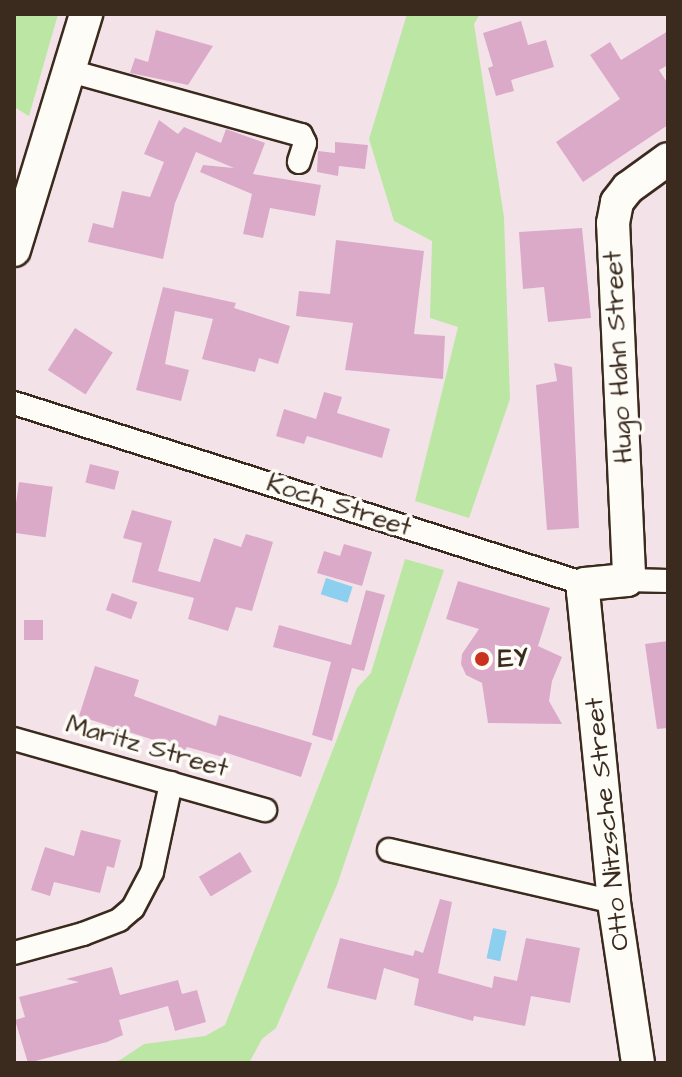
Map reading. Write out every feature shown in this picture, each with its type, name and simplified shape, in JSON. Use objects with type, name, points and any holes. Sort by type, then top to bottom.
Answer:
[{"type":"street","points":[[14,250],[86,14]]},
{"type":"street","points":[[70,71],[301,135],[305,143],[299,162]]},
{"type":"street","name":"Hugo Hahn Street","points":[[627,580],[630,548],[613,223],[617,202],[628,188],[668,159]]},
{"type":"street","name":"Koch Street","points":[[14,403],[585,584],[627,580],[668,581]]},
{"type":"street","name":"Otto Nitzsche Street","points":[[585,584],[614,902],[638,1063]]},
{"type":"street","name":"Maritz Street","points":[[14,739],[265,810]]},
{"type":"street","points":[[14,953],[83,934],[119,920],[133,908],[152,872],[171,783]]},
{"type":"street","points":[[389,850],[614,902]]},
{"type":"green space","points":[[14,14],[58,14],[29,116],[14,107]]},
{"type":"green space","points":[[407,14],[480,14],[474,24],[504,217],[510,399],[469,518],[415,501],[458,327],[430,318],[432,241],[394,221],[369,139]]},
{"type":"green space","points":[[405,559],[444,570],[337,885],[276,1028],[262,1039],[249,1063],[108,1063],[120,1060],[144,1044],[205,1036],[225,1025],[357,688],[371,673]]},
{"type":"water","points":[[326,578],[353,587],[347,603],[321,594]]},
{"type":"water","points":[[493,928],[507,931],[500,961],[487,958]]},
{"type":"building","points":[[521,21],[528,45],[546,40],[554,67],[511,80],[514,91],[496,96],[488,68],[493,66],[483,33]]},
{"type":"building","points":[[156,30],[213,46],[188,85],[130,73],[135,58],[148,62]]},
{"type":"building","points":[[668,31],[668,65],[659,70],[668,84],[668,125],[583,182],[556,142],[620,99],[590,55],[610,42],[621,60]]},
{"type":"building","points":[[159,120],[178,134],[184,127],[221,143],[226,129],[265,143],[253,174],[321,185],[315,216],[270,208],[263,238],[243,234],[252,194],[200,172],[203,165],[234,168],[196,152],[175,203],[163,259],[88,242],[93,223],[113,228],[122,191],[150,197],[164,162],[144,154]]},
{"type":"building","points":[[335,142],[368,145],[365,169],[339,166],[338,176],[317,172],[318,151],[335,153]]},
{"type":"building","points":[[582,228],[591,318],[548,322],[544,287],[523,289],[519,232]]},
{"type":"building","points":[[336,240],[424,251],[414,334],[445,336],[443,379],[345,370],[353,323],[296,316],[299,291],[330,294]]},
{"type":"building","points":[[163,287],[236,303],[234,308],[290,326],[278,364],[259,358],[255,372],[202,359],[213,319],[175,311],[165,364],[189,370],[181,401],[136,390]]},
{"type":"building","points":[[75,328],[113,353],[86,394],[48,370]]},
{"type":"building","points":[[554,363],[572,367],[579,528],[547,530],[536,385],[557,381]]},
{"type":"building","points":[[324,392],[342,397],[337,413],[390,429],[382,458],[307,436],[304,444],[276,436],[284,409],[316,419]]},
{"type":"building","points":[[90,464],[119,471],[115,490],[85,482]]},
{"type":"building","points":[[19,482],[53,487],[46,537],[14,533]]},
{"type":"building","points":[[132,510],[172,521],[158,571],[200,582],[214,538],[241,547],[246,534],[273,542],[252,611],[236,607],[228,631],[188,619],[194,598],[132,582],[142,543],[123,538]]},
{"type":"building","points":[[344,544],[372,552],[362,586],[317,573],[324,551],[340,556]]},
{"type":"building","points":[[458,581],[550,608],[538,646],[562,657],[552,681],[549,701],[562,724],[488,723],[482,683],[466,675],[461,664],[462,654],[479,629],[446,619]]},
{"type":"building","points":[[366,590],[385,595],[364,671],[352,668],[332,741],[312,735],[331,662],[273,647],[279,625],[351,645]]},
{"type":"building","points":[[112,593],[137,602],[131,619],[106,610]]},
{"type":"building","points":[[24,620],[43,620],[43,640],[24,640]]},
{"type":"building","points":[[668,641],[668,728],[657,729],[645,644]]},
{"type":"building","points":[[95,666],[139,680],[134,696],[216,726],[219,715],[312,743],[301,777],[224,752],[223,757],[187,747],[185,750],[79,716]]},
{"type":"building","points":[[81,830],[121,840],[114,868],[107,866],[100,893],[54,882],[50,896],[31,890],[45,847],[74,856]]},
{"type":"building","points":[[240,852],[252,872],[211,896],[199,877]]},
{"type":"building","points":[[440,899],[452,902],[438,973],[492,988],[494,976],[517,981],[526,938],[580,948],[570,1003],[531,996],[525,1026],[474,1016],[473,1021],[414,1005],[419,979],[384,968],[376,1000],[327,988],[340,938],[413,956],[415,950],[423,953]]},
{"type":"building","points":[[112,967],[120,995],[178,980],[182,994],[197,990],[206,1022],[175,1031],[168,1006],[119,1020],[123,1035],[107,1042],[28,1063],[15,1020],[25,1017],[19,997],[79,982],[66,979]]},
{"type":"place","name":"EY","points":[[482,659]]}]
